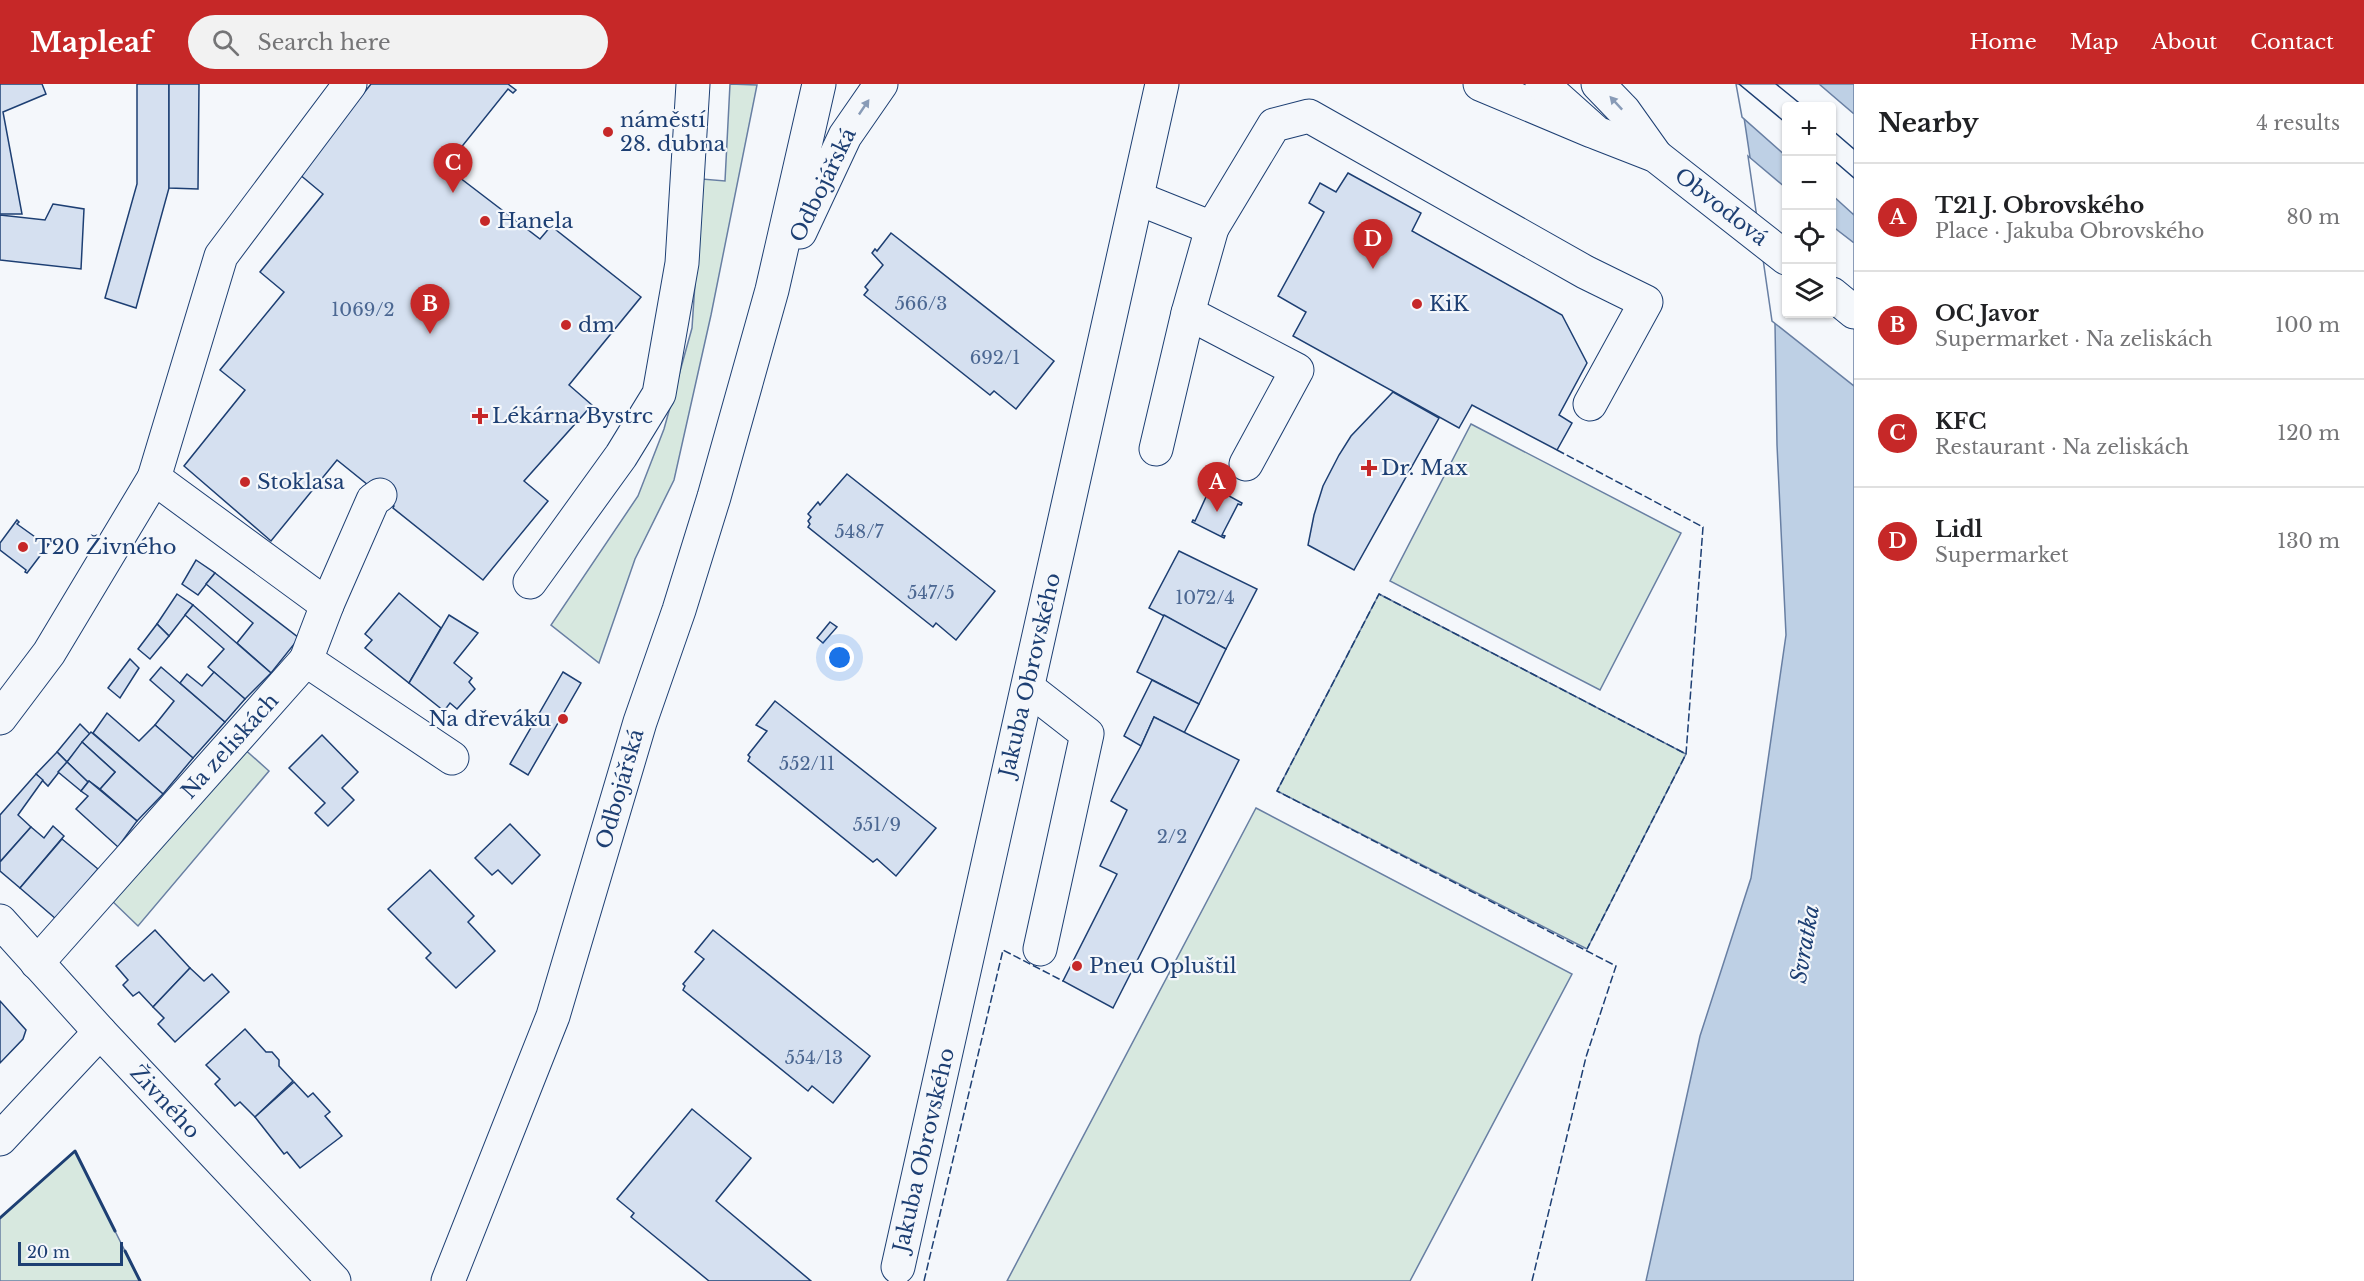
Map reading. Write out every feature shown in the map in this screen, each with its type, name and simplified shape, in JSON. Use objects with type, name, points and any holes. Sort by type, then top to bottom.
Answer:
[{"type":"street","points":[[0,718],[49,653],[154,478],[221,256],[350,84]]},
{"type":"street","points":[[530,582],[621,456],[659,394],[682,263],[693,84]]},
{"type":"street","name":"Odbojářská","points":[[448,1281],[554,1016],[639,722],[679,610],[714,497],[772,290],[819,84]]},
{"type":"street","name":"Odbojářská","points":[[772,290],[845,136],[881,84]]},
{"type":"street","name":"Jakuba Obrovského","points":[[898,1267],[1162,84]]},
{"type":"street","points":[[1480,84],[1597,133]]},
{"type":"street","name":"Obvodová","points":[[1542,84],[1597,133],[1656,156],[1782,255]]},
{"type":"street","name":"Obvodová","points":[[1598,84],[1624,111],[1656,156]]},
{"type":"street","points":[[1156,449],[1188,313],[1212,228],[1274,125],[1309,116],[1585,272],[1646,302],[1590,404]]},
{"type":"street","points":[[1137,198],[1212,228]]},
{"type":"street","points":[[1836,297],[1854,312]]},
{"type":"street","points":[[1188,313],[1297,370],[1246,464]]},
{"type":"street","points":[[154,478],[327,605]]},
{"type":"street","points":[[380,495],[373,500],[327,605],[306,660],[452,759]]},
{"type":"street","name":"Na zeliskách","points":[[37,963],[306,660]]},
{"type":"street","points":[[1028,688],[1087,734],[1040,949]]},
{"type":"street","name":"Živného","points":[[0,921],[100,1032],[334,1281]]},
{"type":"street","points":[[0,1139],[100,1032]]},
{"type":"shaded area","points":[[730,84],[757,85],[711,315],[674,480],[635,559],[599,663],[551,625],[638,496],[664,429],[692,328],[702,179],[725,181]]},
{"type":"shaded area","points":[[1471,424],[1681,533],[1600,690],[1390,581]]},
{"type":"shaded area","points":[[1379,594],[1686,754],[1587,949],[1277,791]]},
{"type":"shaded area","points":[[241,746],[269,771],[138,926],[109,898]]},
{"type":"shaded area","points":[[1256,808],[1572,974],[1410,1281],[1007,1281]]},
{"type":"shaded area","points":[[75,1151],[140,1281],[0,1281],[0,1218]]},
{"type":"water","name":"Svratka","points":[[1739,84],[1854,84],[1854,1281],[1646,1281],[1700,1036],[1751,878],[1786,635],[1777,445],[1775,324]]},
{"type":"pier","points":[[1736,84],[1819,84],[1854,114],[1854,215],[1836,199],[1836,102],[1782,102],[1782,152],[1742,117]]},
{"type":"pier","points":[[1748,156],[1782,185],[1782,318],[1836,318],[1836,229],[1854,243],[1854,386],[1772,321]]},
{"type":"building","points":[[0,84],[42,84],[46,94],[3,112],[22,214],[0,214]]},
{"type":"building","points":[[137,84],[169,84],[169,188],[136,308],[105,298],[137,184]]},
{"type":"building","points":[[169,84],[199,84],[198,189],[169,188]]},
{"type":"building","points":[[371,84],[508,84],[516,90],[513,93],[508,89],[447,165],[453,169],[451,171],[540,239],[551,226],[641,297],[569,385],[592,405],[524,481],[548,501],[483,580],[337,460],[271,541],[184,466],[245,390],[220,370],[284,292],[260,272],[323,194],[299,174]]},
{"type":"building","name":"KiK","points":[[1348,173],[1421,213],[1412,231],[1562,315],[1587,363],[1559,415],[1572,423],[1557,450],[1472,405],[1459,428],[1293,336],[1306,312],[1278,296],[1324,212],[1309,203],[1320,183],[1336,192]]},
{"type":"building","points":[[53,204],[84,209],[81,269],[0,260],[0,215],[45,220]]},
{"type":"building","points":[[891,233],[1054,361],[1016,409],[994,391],[990,395],[864,295],[868,290],[865,287],[883,265],[872,253],[875,249],[877,251]]},
{"type":"building","points":[[1393,392],[1439,418],[1354,570],[1308,545],[1314,515],[1323,486],[1351,436]]},
{"type":"building","points":[[847,474],[995,591],[956,640],[936,623],[933,627],[808,527],[811,517],[808,514],[818,502],[820,505]]},
{"type":"building","points":[[1211,486],[1242,503],[1238,504],[1222,535],[1225,536],[1224,538],[1192,522],[1195,521]]},
{"type":"building","name":"T20 Živného","points":[[17,520],[19,522],[17,524],[45,544],[49,544],[27,573],[0,550],[0,543]]},
{"type":"building","points":[[1179,551],[1257,589],[1226,649],[1149,608]]},
{"type":"building","points":[[196,560],[215,573],[198,595],[182,584]]},
{"type":"building","points":[[215,573],[299,638],[271,673],[237,643],[253,623],[206,584]]},
{"type":"building","points":[[399,593],[441,628],[409,683],[365,648],[372,640],[365,634]]},
{"type":"building","points":[[177,594],[193,605],[169,636],[157,624]]},
{"type":"building","points":[[193,605],[271,673],[245,699],[208,667],[224,649],[185,615]]},
{"type":"building","points":[[449,615],[478,633],[454,663],[472,678],[469,682],[475,689],[457,709],[450,703],[444,711],[409,683]]},
{"type":"building","points":[[1164,615],[1226,649],[1199,704],[1137,672]]},
{"type":"building","points":[[830,622],[837,627],[823,643],[817,638]]},
{"type":"building","points":[[157,624],[169,636],[150,659],[138,649]]},
{"type":"building","points":[[130,659],[139,668],[120,698],[108,688]]},
{"type":"building","points":[[161,667],[225,722],[193,758],[155,725],[174,701],[150,680]]},
{"type":"building","points":[[214,672],[245,699],[225,722],[180,683],[187,674],[202,686]]},
{"type":"building","points":[[563,672],[581,683],[528,775],[510,764]]},
{"type":"building","points":[[1152,680],[1199,704],[1184,733],[1154,717],[1141,746],[1124,736]]},
{"type":"building","points":[[775,701],[936,828],[896,876],[877,859],[873,862],[748,761],[750,757],[748,755],[767,731],[756,725]]},
{"type":"building","points":[[107,713],[139,741],[155,725],[193,758],[163,794],[93,733]]},
{"type":"building","points":[[1154,717],[1239,760],[1113,1008],[1063,981],[1117,874],[1100,866],[1127,810],[1111,801]]},
{"type":"building","points":[[80,724],[90,734],[67,762],[57,752]]},
{"type":"building","points":[[91,732],[163,794],[137,821],[100,789],[115,772],[82,742]]},
{"type":"building","points":[[322,735],[358,772],[342,788],[354,800],[328,826],[315,813],[325,803],[289,768]]},
{"type":"building","points":[[82,742],[115,772],[100,789],[88,782],[67,762]]},
{"type":"building","points":[[57,752],[67,762],[48,786],[36,774]]},
{"type":"building","points":[[67,762],[88,782],[81,791],[58,772]]},
{"type":"building","points":[[36,774],[43,780],[18,815],[31,827],[0,862],[0,815]]},
{"type":"building","points":[[89,781],[137,821],[118,847],[76,809],[88,796],[81,791]]},
{"type":"building","points":[[510,824],[540,855],[512,884],[498,870],[492,875],[475,858]]},
{"type":"building","points":[[53,826],[64,836],[20,888],[0,871],[0,862],[31,827],[44,838]]},
{"type":"building","points":[[62,839],[98,869],[56,919],[20,888]]},
{"type":"building","points":[[430,870],[474,916],[468,922],[495,951],[456,988],[426,958],[431,953],[388,909]]},
{"type":"building","points":[[155,930],[190,968],[153,1007],[139,992],[133,996],[123,985],[128,980],[116,966]]},
{"type":"building","points":[[713,930],[870,1056],[833,1103],[812,1086],[808,1091],[683,990],[685,986],[683,984],[704,959],[695,952]]},
{"type":"building","points":[[190,968],[204,981],[212,974],[229,992],[175,1042],[158,1024],[164,1018],[153,1007]]},
{"type":"building","points":[[0,1001],[26,1030],[23,1039],[0,1063]]},
{"type":"building","points":[[245,1029],[266,1052],[272,1052],[279,1060],[279,1066],[293,1081],[255,1117],[240,1102],[235,1106],[215,1084],[220,1079],[206,1065]]},
{"type":"building","points":[[294,1082],[308,1097],[313,1093],[330,1112],[325,1116],[342,1136],[300,1168],[287,1152],[284,1154],[255,1117]]},
{"type":"building","points":[[692,1109],[751,1158],[716,1201],[811,1281],[709,1281],[631,1217],[634,1213],[617,1199]]},
{"type":"tram line","points":[[1739,84],[1782,120]]},
{"type":"tram line","points":[[1776,84],[1798,102]]},
{"type":"tram line","points":[[1836,133],[1854,149]]},
{"type":"tram line","points":[[1836,162],[1854,178]]},
{"type":"fence","points":[[1557,450],[1703,527],[1686,754],[1587,949]]},
{"type":"fence","points":[[1532,1281],[1586,1057],[1616,966],[1277,791],[1379,594],[1686,754]]},
{"type":"fence","points":[[924,1281],[1003,950],[1063,981]]},
{"type":"wall","points":[[0,1218],[75,1151],[115,1231]]},
{"type":"wall","points":[[125,1251],[140,1281]]},
{"type":"place","name":"náměstí 28. dubna","points":[[608,132]]},
{"type":"place","name":"KFC","points":[[453,193]]},
{"type":"place","name":"Hanela","points":[[485,221]]},
{"type":"place","name":"Lidl","points":[[1373,269]]},
{"type":"place","name":"KiK","points":[[1417,304]]},
{"type":"place","name":"dm","points":[[566,325]]},
{"type":"place","name":"OC Javor","points":[[430,334]]},
{"type":"place","name":"Lékárna Bystrc","points":[[480,416]]},
{"type":"place","name":"Dr. Max","points":[[1369,468]]},
{"type":"place","name":"Stoklasa","points":[[245,482]]},
{"type":"place","name":"T21 J. Obrovského","points":[[1217,512]]},
{"type":"place","name":"T20 Živného","points":[[23,547]]},
{"type":"place","name":"Na dřeváku","points":[[563,719]]},
{"type":"place","name":"Pneu Opluštil","points":[[1077,966]]}]
